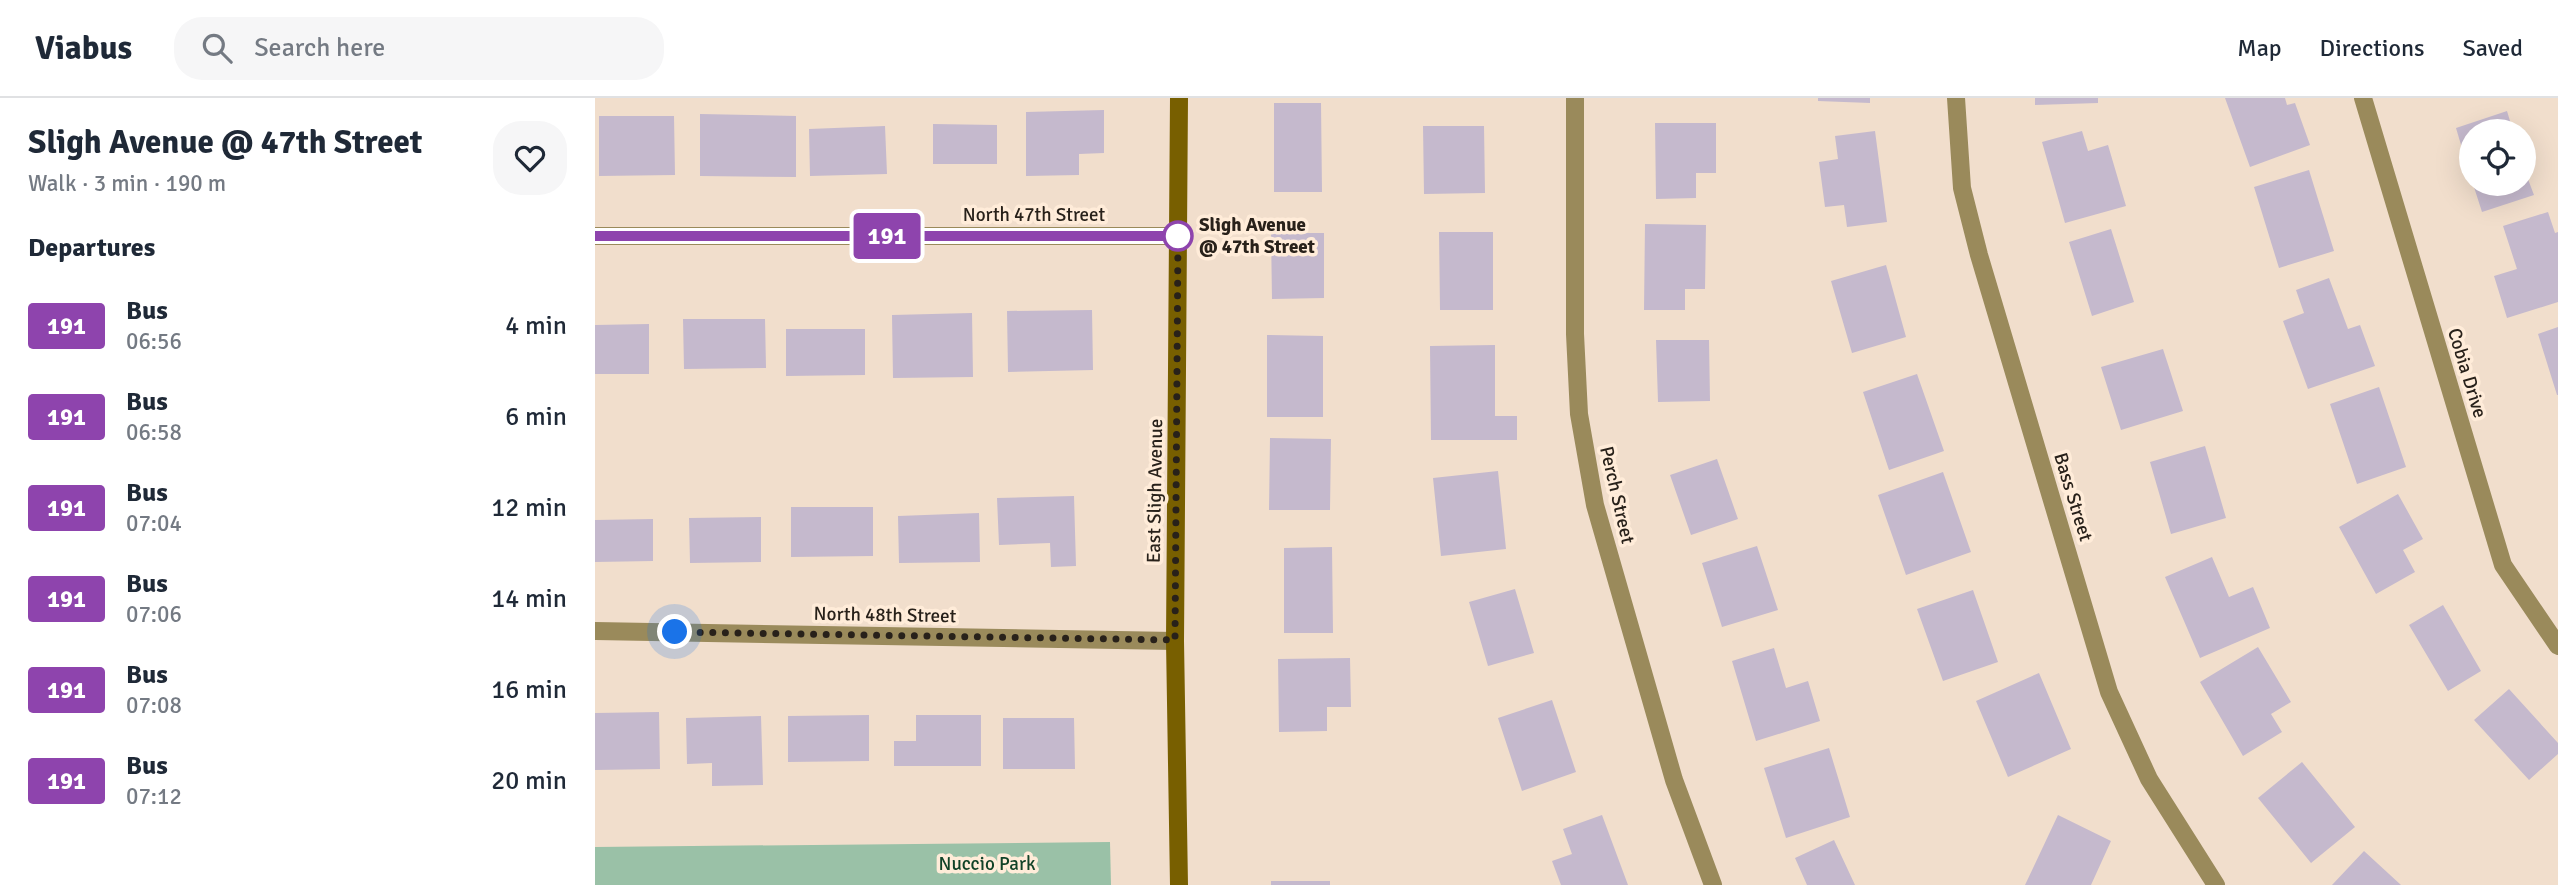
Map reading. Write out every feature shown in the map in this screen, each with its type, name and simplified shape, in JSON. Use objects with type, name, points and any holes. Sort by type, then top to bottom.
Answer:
[{"type":"street","name":"East Sligh Avenue","points":[[1179,98],[1175,640],[1179,885]]},
{"type":"street","name":"Perch Street","points":[[1575,98],[1575,334],[1579,414],[1595,505],[1666,754],[1713,885]]},
{"type":"street","name":"Bass Street","points":[[1956,98],[1962,188],[1979,255],[2109,692],[2149,779],[2216,885]]},
{"type":"street","name":"Cobia Drive","points":[[2363,98],[2503,565],[2558,646]]},
{"type":"street","name":"North 47th Street","points":[[595,236],[1178,236]]},
{"type":"street","name":"North 48th Street","points":[[595,631],[1175,640]]},
{"type":"green space","name":"Nuccio Park","points":[[1110,842],[1111,885],[595,885],[595,847]]},
{"type":"building","points":[[1818,98],[1870,98],[1870,103],[1818,101]]},
{"type":"building","points":[[2035,98],[2098,98],[2098,103],[2035,105]]},
{"type":"building","points":[[2225,98],[2285,98],[2287,105],[2295,103],[2310,145],[2250,167]]},
{"type":"building","points":[[1274,103],[1321,103],[1322,192],[1274,192]]},
{"type":"building","points":[[1104,110],[1104,153],[1079,154],[1079,175],[1026,176],[1026,112]]},
{"type":"building","points":[[2507,111],[2509,119],[2483,119]]},
{"type":"building","points":[[700,114],[796,116],[796,177],[700,176]]},
{"type":"building","points":[[599,116],[674,116],[675,175],[599,176]]},
{"type":"building","points":[[1655,123],[1716,123],[1716,173],[1696,173],[1696,198],[1656,199]]},
{"type":"building","points":[[933,124],[997,125],[997,164],[933,164]]},
{"type":"building","points":[[885,126],[887,174],[810,176],[809,129]]},
{"type":"building","points":[[1423,126],[1484,126],[1485,193],[1424,194]]},
{"type":"building","points":[[1875,131],[1887,222],[1847,227],[1844,205],[1825,207],[1819,162],[1838,159],[1835,136]]},
{"type":"building","points":[[2082,131],[2088,151],[2108,145],[2126,206],[2065,223],[2042,142]]},
{"type":"building","points":[[2309,170],[2334,251],[2279,268],[2254,187]]},
{"type":"building","points":[[2477,196],[2531,196],[2482,212]]},
{"type":"building","points":[[2548,212],[2555,233],[2558,232],[2558,302],[2507,318],[2494,276],[2517,269],[2503,226]]},
{"type":"building","points":[[1645,224],[1706,225],[1705,289],[1685,289],[1685,310],[1644,310]]},
{"type":"building","points":[[2111,229],[2134,302],[2092,316],[2069,242]]},
{"type":"building","points":[[1439,232],[1493,232],[1493,310],[1440,310]]},
{"type":"building","points":[[1271,233],[1324,233],[1324,298],[1272,299]]},
{"type":"building","points":[[1886,265],[1906,337],[1852,353],[1831,281]]},
{"type":"building","points":[[2329,278],[2348,329],[2360,325],[2375,366],[2308,389],[2283,321],[2304,313],[2296,290]]},
{"type":"building","points":[[1092,310],[1093,370],[1008,372],[1007,311]]},
{"type":"building","points":[[972,313],[973,377],[893,378],[892,315]]},
{"type":"building","points":[[683,319],[765,319],[766,368],[684,369]]},
{"type":"building","points":[[649,324],[649,374],[595,374],[595,325]]},
{"type":"building","points":[[2558,327],[2558,395],[2557,395],[2538,334]]},
{"type":"building","points":[[786,329],[865,329],[865,375],[786,376]]},
{"type":"building","points":[[1267,335],[1323,336],[1323,417],[1267,417]]},
{"type":"building","points":[[1656,340],[1709,340],[1710,401],[1658,402]]},
{"type":"building","points":[[1495,345],[1495,416],[1517,416],[1517,440],[1431,440],[1430,346]]},
{"type":"building","points":[[2163,349],[2183,411],[2121,430],[2101,367]]},
{"type":"building","points":[[1917,374],[1944,451],[1889,470],[1863,392]]},
{"type":"building","points":[[2379,387],[2406,467],[2357,484],[2330,404]]},
{"type":"building","points":[[1270,438],[1331,439],[1330,510],[1269,510]]},
{"type":"building","points":[[2205,446],[2226,518],[2171,534],[2150,462]]},
{"type":"building","points":[[1717,459],[1738,519],[1691,535],[1670,475]]},
{"type":"building","points":[[1498,471],[1506,549],[1441,556],[1433,478]]},
{"type":"building","points":[[1943,472],[1971,552],[1906,575],[1878,495]]},
{"type":"building","points":[[2398,494],[2423,539],[2403,550],[2415,572],[2376,594],[2339,527]]},
{"type":"building","points":[[1074,496],[1076,566],[1051,567],[1050,543],[999,545],[997,498]]},
{"type":"building","points":[[791,507],[873,507],[873,556],[791,557]]},
{"type":"building","points":[[979,513],[980,562],[899,563],[898,516]]},
{"type":"building","points":[[761,517],[761,562],[690,563],[689,518]]},
{"type":"building","points":[[653,519],[653,561],[595,562],[595,520]]},
{"type":"building","points":[[1757,546],[1778,610],[1722,627],[1702,563]]},
{"type":"building","points":[[1332,547],[1333,633],[1284,633],[1284,548]]},
{"type":"building","points":[[2212,557],[2229,597],[2253,587],[2270,628],[2200,658],[2165,577]]},
{"type":"building","points":[[1515,589],[1534,653],[1488,666],[1469,602]]},
{"type":"building","points":[[1973,590],[1998,662],[1943,681],[1917,609]]},
{"type":"building","points":[[2443,605],[2481,671],[2448,691],[2409,625]]},
{"type":"building","points":[[2258,647],[2291,702],[2271,714],[2282,732],[2243,756],[2200,682]]},
{"type":"building","points":[[1774,648],[1786,688],[1808,681],[1820,721],[1756,741],[1732,661]]},
{"type":"building","points":[[1350,658],[1351,707],[1327,707],[1327,731],[1279,732],[1278,659]]},
{"type":"building","points":[[2039,673],[2071,749],[2008,777],[1976,701]]},
{"type":"building","points":[[2509,689],[2558,743],[2558,754],[2529,780],[2474,720]]},
{"type":"building","points":[[1552,700],[1576,772],[1522,791],[1498,718]]},
{"type":"building","points":[[659,712],[660,769],[595,770],[595,713]]},
{"type":"building","points":[[869,715],[869,761],[788,762],[788,716]]},
{"type":"building","points":[[916,715],[981,715],[981,766],[894,766],[894,741],[916,741]]},
{"type":"building","points":[[761,716],[763,785],[712,786],[712,763],[687,764],[686,718]]},
{"type":"building","points":[[1003,718],[1074,718],[1075,769],[1003,769]]},
{"type":"building","points":[[1829,748],[1850,817],[1786,838],[1764,768]]},
{"type":"building","points":[[2302,762],[2355,827],[2311,863],[2258,798]]},
{"type":"building","points":[[1602,815],[1628,885],[1561,885],[1552,861],[1572,854],[1563,829]]},
{"type":"building","points":[[2058,815],[2111,841],[2091,885],[2025,885]]},
{"type":"building","points":[[1834,840],[1855,885],[1807,885],[1795,858]]},
{"type":"building","points":[[2364,851],[2401,885],[2332,885]]},
{"type":"building","points":[[1271,881],[1330,881],[1330,885],[1271,885]]},
{"type":"bus line","name":"191","points":[[595,236],[1178,236]]},
{"type":"place","name":"Sligh Avenue @ 47th Street","points":[[1178,236]]},
{"type":"route","points":[[675,632],[1175,640],[1178,236]]}]
